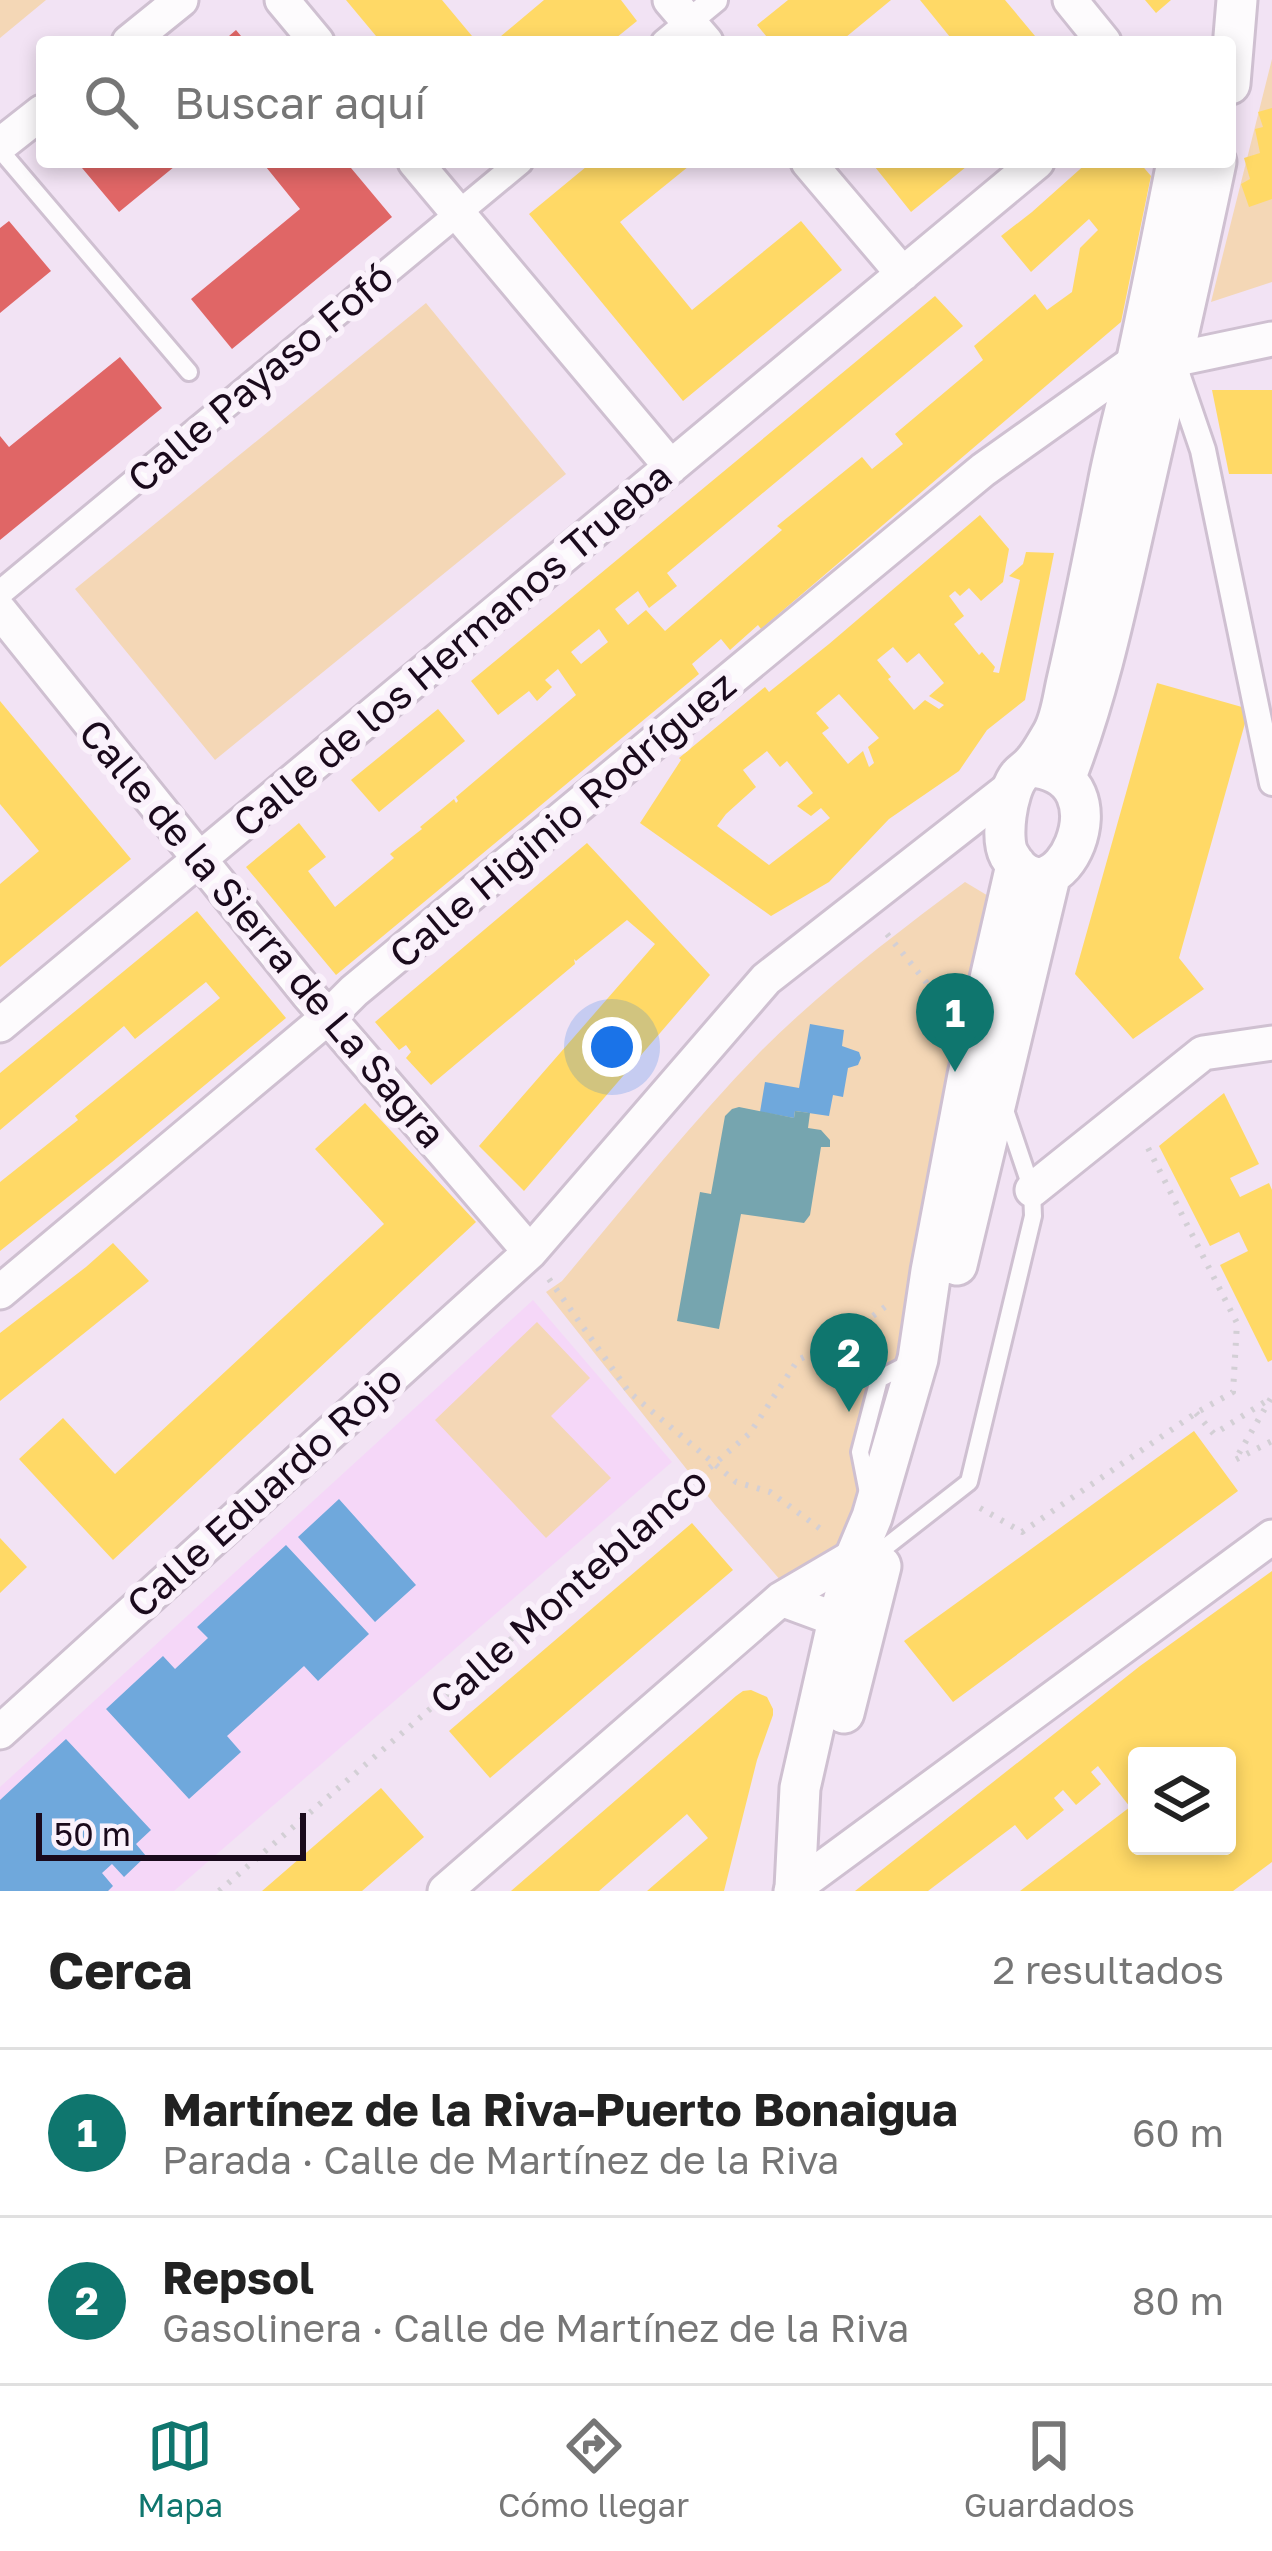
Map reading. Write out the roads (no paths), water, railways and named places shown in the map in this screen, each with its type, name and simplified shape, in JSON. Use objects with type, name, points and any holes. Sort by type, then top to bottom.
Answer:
[{"type":"street","points":[[136,36],[181,0]]},
{"type":"street","points":[[282,0],[312,36]]},
{"type":"street","points":[[682,26],[715,0]]},
{"type":"street","points":[[1070,0],[1099,36]]},
{"type":"street","points":[[1208,36],[1217,0]]},
{"type":"street","points":[[1234,36],[1237,0]]},
{"type":"street","points":[[0,148],[36,117]]},
{"type":"street","points":[[420,168],[671,466]]},
{"type":"street","name":"Calle Payaso Fofó","points":[[0,593],[513,168]]},
{"type":"street","points":[[813,168],[903,274]]},
{"type":"street","name":"Calle de los Hermanos Trueba","points":[[0,1025],[1030,168]]},
{"type":"street","points":[[766,979],[1079,744],[1120,587],[1176,168]]},
{"type":"street","points":[[766,979],[1005,826],[1036,777],[1055,729],[1091,579],[1108,483],[1198,250],[1215,168]]},
{"type":"street","points":[[1154,361],[1272,339]]},
{"type":"street","points":[[1154,361],[1203,450],[1272,783]]},
{"type":"street","name":"Calle Higinio Rodríguez","points":[[0,1292],[328,1018],[354,991],[983,470],[1154,361]]},
{"type":"street","name":"Calle de la Sierra de La Sagra","points":[[0,611],[328,1018],[530,1252]]},
{"type":"street","points":[[1005,826],[1005,850],[1033,871],[1062,867],[1078,838],[1078,800],[1036,777]]},
{"type":"street","points":[[793,1890],[825,1794],[872,1597],[872,1539],[918,1359],[976,1042],[1033,871]]},
{"type":"street","points":[[793,1890],[800,1788],[838,1620],[872,1539],[999,1093],[1033,871]]},
{"type":"street","name":"Calle Eduardo Rojo","points":[[0,1732],[530,1252],[766,979]]},
{"type":"street","points":[[1032,1190],[1204,1053],[1272,1043]]},
{"type":"street","points":[[793,1890],[1272,1538]]},
{"type":"street","points":[[445,1891],[781,1599],[872,1539]]},
{"type":"street","points":[[838,1620],[872,1597]]},
{"type":"street","points":[[781,1599],[838,1620]]},
{"type":"lane","points":[[0,148],[189,372]]},
{"type":"lane","points":[[872,1539],[969,1482],[1033,1216],[1032,1190],[999,1093]]},
{"type":"place","name":"Martínez de la Riva-Puerto Bonaigua","points":[[955,1072]]},
{"type":"place","name":"Repsol","points":[[849,1412]]}]
